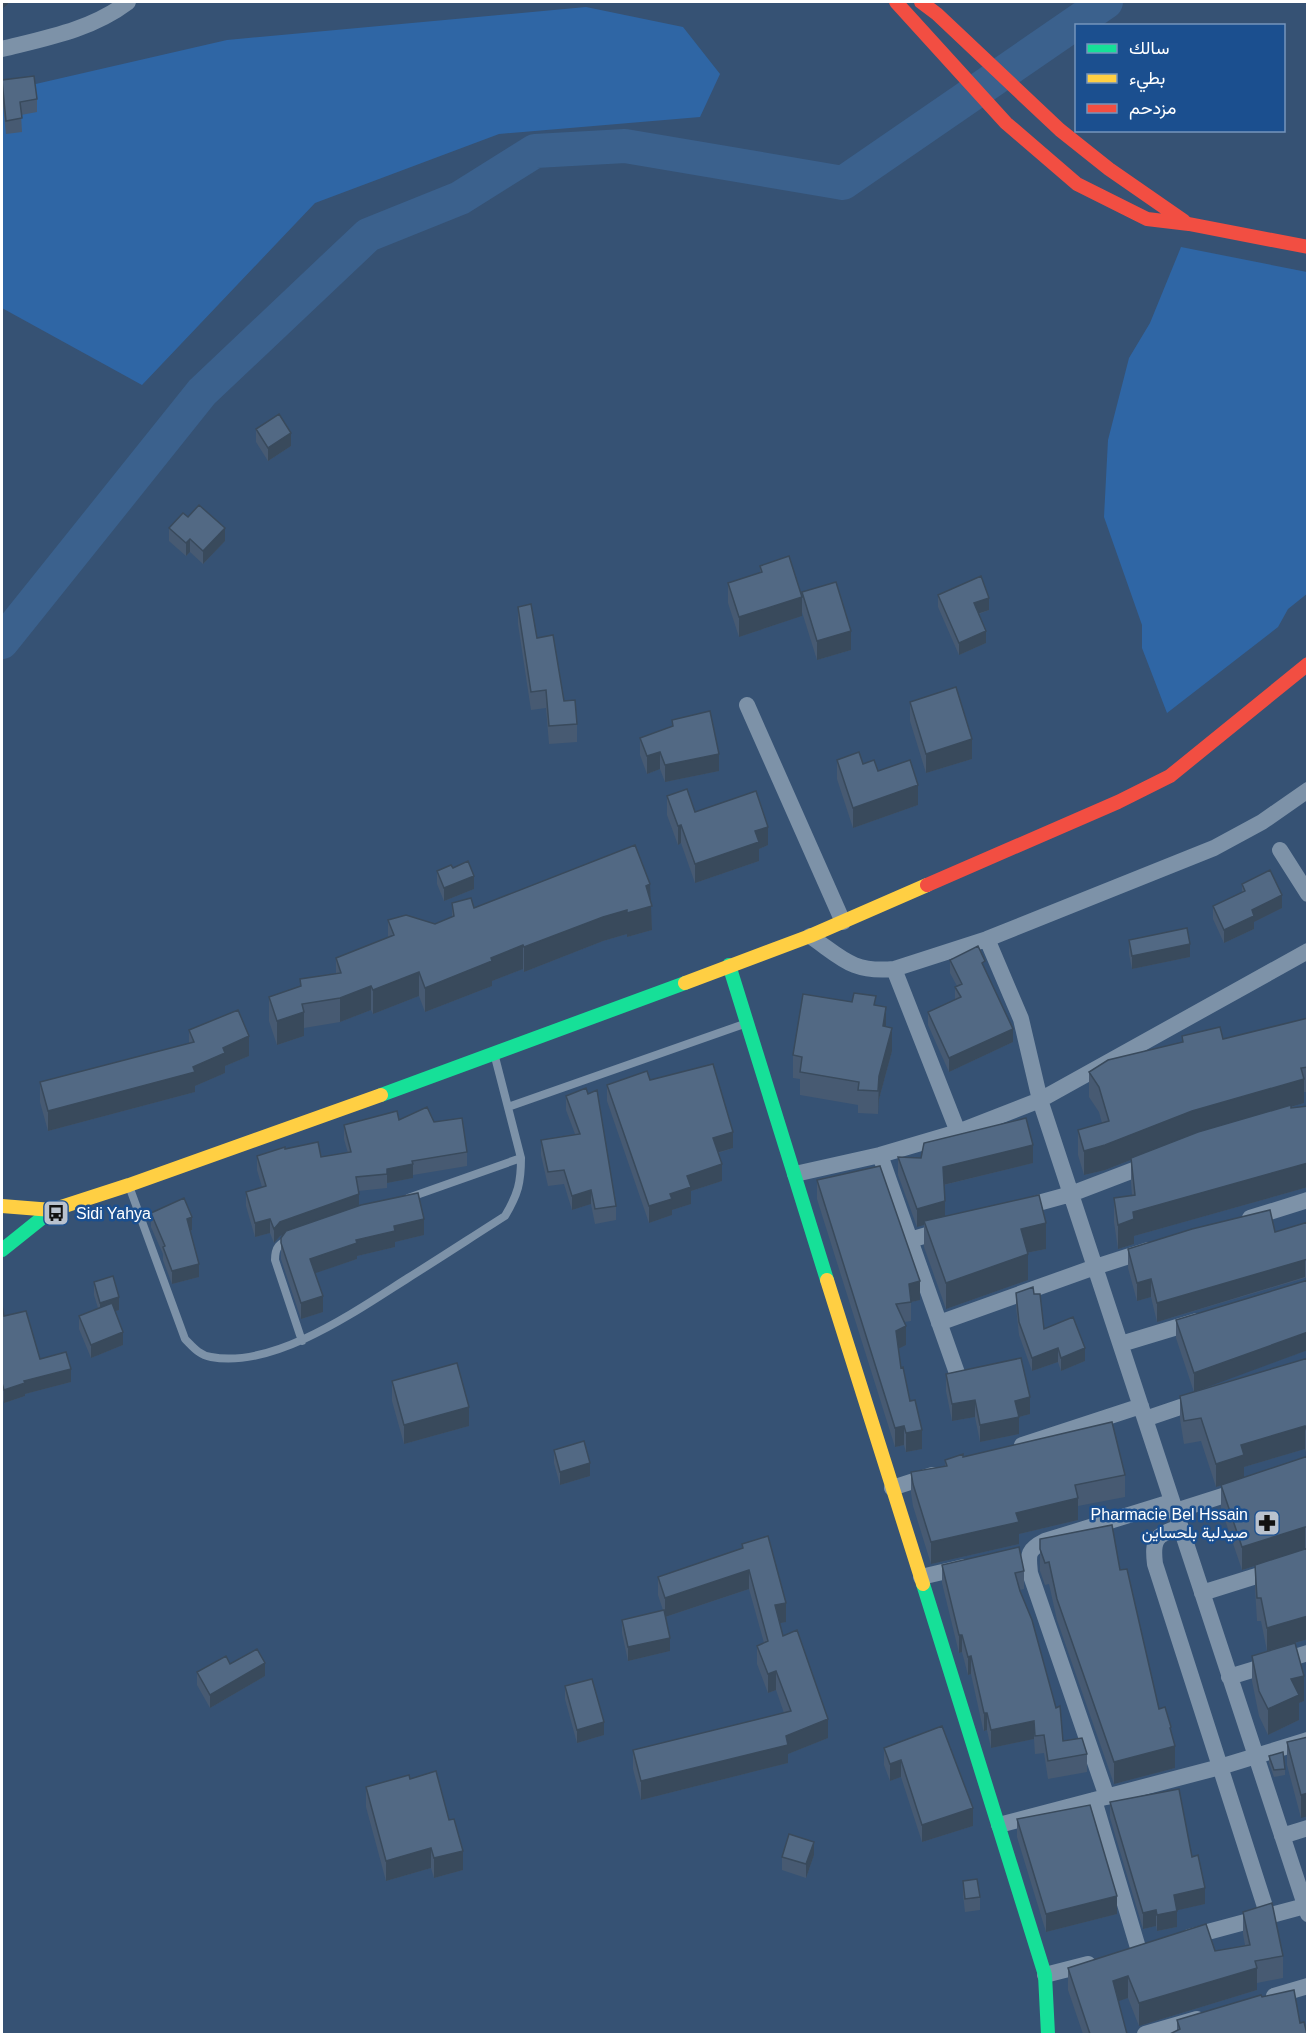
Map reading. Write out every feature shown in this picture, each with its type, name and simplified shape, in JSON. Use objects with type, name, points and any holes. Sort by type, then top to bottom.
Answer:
[{"type":"street","points":[[2,49],[92,24],[128,2]]},
{"type":"street","points":[[896,2],[1006,123],[1077,184],[1147,219],[1189,224],[1308,247]]},
{"type":"street","points":[[921,2],[939,8],[967,43],[1060,130],[1109,169],[1189,224]]},
{"type":"street","points":[[2,1206],[52,1210],[129,1185],[495,1054],[810,936],[1118,802],[1170,776],[1308,664]]},
{"type":"street","points":[[747,705],[843,922]]},
{"type":"street","points":[[810,936],[848,963],[859,968],[894,969],[987,939],[1214,848],[1262,822],[1308,790]]},
{"type":"street","points":[[1280,850],[1308,894]]},
{"type":"street","points":[[987,939],[1021,1019],[1040,1100],[1306,1910],[1268,1916],[1171,1942]]},
{"type":"street","points":[[795,1174],[880,1155],[958,1132],[1040,1100],[1308,951]]},
{"type":"street","points":[[729,965],[1046,1975],[1048,2034]]},
{"type":"street","points":[[894,969],[958,1132]]},
{"type":"street","points":[[880,1155],[957,1373]]},
{"type":"street","points":[[1002,1214],[1071,1194],[1164,1158]]},
{"type":"street","points":[[1229,1225],[1308,1200]]},
{"type":"street","points":[[2,1250],[52,1210]]},
{"type":"street","points":[[910,1240],[956,1227]]},
{"type":"street","points":[[939,1323],[1095,1267],[1162,1246]]},
{"type":"street","points":[[1121,1344],[1209,1317]]},
{"type":"street","points":[[1005,1450],[1143,1412],[1221,1394]]},
{"type":"street","points":[[892,1488],[949,1469]]},
{"type":"street","points":[[1008,1557],[1029,1552],[1033,1547],[1045,1542],[1175,1513],[1252,1486]]},
{"type":"street","points":[[1175,1513],[1166,1532],[1156,1540],[1153,1551],[1155,1564],[1268,1916]]},
{"type":"street","points":[[1029,1552],[1030,1573],[1145,1949],[1046,1975]]},
{"type":"street","points":[[1202,1593],[1308,1560]]},
{"type":"street","points":[[921,1577],[975,1564]]},
{"type":"street","points":[[1229,1677],[1308,1653]]},
{"type":"street","points":[[999,1826],[1220,1767],[1308,1740]]},
{"type":"street","points":[[1282,1836],[1308,1828]]},
{"type":"street","points":[[1253,2002],[1308,1986]]},
{"type":"street","points":[[1145,2034],[1210,2015]]},
{"type":"lane","points":[[508,1107],[747,1023]]},
{"type":"lane","points":[[129,1185],[185,1339],[198,1352],[209,1357],[250,1356],[302,1341],[322,1331],[505,1216],[516,1198],[521,1181],[521,1158],[495,1054]]},
{"type":"lane","points":[[394,1203],[521,1158]]},
{"type":"lane","points":[[300,1235],[282,1242],[275,1252],[275,1260],[302,1341]]},
{"type":"shaded area","points":[[586,7],[683,27],[720,74],[700,117],[499,134],[315,203],[142,385],[2,308],[2,94],[27,86],[227,40]]},
{"type":"shaded area","points":[[1181,247],[1307,272],[1308,593],[1288,609],[1278,627],[1167,713],[1142,648],[1142,625],[1104,517],[1108,440],[1129,358],[1150,323]]},
{"type":"building","points":[[34,76],[37,99],[20,102],[22,118],[6,121],[2,80]]},
{"type":"building","points":[[279,414],[291,433],[268,448],[256,429]]},
{"type":"building","points":[[199,505],[225,528],[203,551],[190,539],[186,543],[169,528],[183,513],[188,517]]},
{"type":"building","points":[[789,556],[802,597],[739,617],[728,583],[762,572],[760,566]]},
{"type":"building","points":[[981,576],[989,598],[974,603],[986,631],[959,643],[938,595]]},
{"type":"building","points":[[836,582],[851,631],[817,641],[802,592]]},
{"type":"building","points":[[531,604],[537,638],[553,635],[564,701],[575,700],[577,724],[549,726],[546,690],[531,692],[518,607]]},
{"type":"building","points":[[956,687],[972,739],[926,754],[910,702]]},
{"type":"building","points":[[710,711],[719,754],[665,765],[660,752],[647,756],[640,738],[673,726],[672,720]]},
{"type":"building","points":[[859,752],[863,764],[874,760],[878,771],[910,760],[918,785],[853,808],[837,760]]},
{"type":"building","points":[[687,789],[695,812],[756,791],[768,827],[755,831],[759,842],[695,864],[681,825],[678,826],[667,796]]},
{"type":"building","points":[[635,845],[650,884],[646,886],[652,906],[603,917],[524,947],[523,945],[491,958],[492,961],[425,988],[419,972],[373,990],[371,986],[340,998],[302,1004],[304,1012],[277,1021],[269,997],[301,986],[300,979],[341,973],[336,958],[394,935],[388,920],[406,915],[435,924],[454,916],[452,903],[471,898],[474,908]]},
{"type":"building","points":[[468,861],[474,876],[444,888],[437,871],[451,865],[453,868]]},
{"type":"building","points":[[1270,870],[1282,895],[1252,910],[1254,916],[1224,930],[1213,906],[1245,891],[1242,884]]},
{"type":"building","points":[[1187,928],[1190,944],[1132,956],[1129,940]]},
{"type":"building","points":[[978,946],[985,961],[982,963],[1013,1029],[949,1058],[928,1012],[961,997],[955,987],[962,984],[950,960]]},
{"type":"building","points":[[854,993],[876,996],[874,1005],[886,1007],[883,1026],[892,1028],[879,1076],[878,1091],[858,1090],[859,1082],[800,1072],[802,1057],[793,1055],[803,994],[852,1002]]},
{"type":"building","points":[[238,1010],[249,1036],[223,1048],[225,1053],[193,1067],[195,1072],[48,1111],[40,1082],[194,1042],[189,1030]]},
{"type":"building","points":[[1308,1018],[1308,1067],[1301,1068],[1304,1079],[1192,1111],[1084,1151],[1078,1130],[1109,1121],[1099,1087],[1089,1072],[1108,1060],[1183,1042],[1182,1036],[1220,1027],[1223,1039]]},
{"type":"building","points":[[713,1064],[733,1132],[713,1138],[722,1164],[687,1176],[691,1187],[670,1194],[672,1199],[649,1206],[607,1085],[647,1071],[650,1080]]},
{"type":"building","points":[[586,1088],[588,1094],[597,1090],[616,1206],[595,1209],[591,1190],[572,1196],[564,1170],[548,1172],[541,1140],[580,1134],[566,1096]]},
{"type":"building","points":[[1291,1105],[1291,1108],[1308,1106],[1308,1163],[1133,1212],[1134,1219],[1118,1225],[1114,1198],[1135,1195],[1131,1158],[1198,1132]]},
{"type":"building","points":[[427,1107],[434,1122],[462,1118],[467,1152],[412,1161],[413,1164],[387,1169],[387,1174],[356,1177],[359,1194],[280,1222],[274,1229],[270,1219],[255,1223],[246,1192],[266,1186],[257,1156],[285,1147],[285,1149],[318,1142],[321,1157],[351,1152],[344,1125],[397,1111],[399,1120]]},
{"type":"building","points":[[1026,1118],[1033,1145],[943,1167],[945,1201],[917,1209],[898,1157],[921,1158],[924,1143]]},
{"type":"building","points":[[880,1166],[920,1281],[909,1284],[911,1302],[896,1304],[906,1326],[896,1331],[901,1368],[903,1367],[910,1401],[915,1400],[922,1430],[906,1433],[904,1426],[895,1428],[817,1180]]},
{"type":"building","points":[[418,1193],[424,1219],[394,1226],[395,1231],[356,1240],[357,1243],[310,1259],[323,1296],[301,1303],[281,1243],[281,1238],[286,1231],[361,1205]]},
{"type":"building","points":[[1039,1195],[1046,1223],[1021,1229],[1028,1254],[946,1283],[924,1221]]},
{"type":"building","points":[[184,1198],[192,1217],[187,1219],[199,1264],[172,1271],[163,1247],[165,1246],[151,1213]]},
{"type":"building","points":[[1270,1210],[1275,1232],[1308,1222],[1308,1259],[1157,1303],[1151,1279],[1137,1283],[1128,1249],[1192,1229]]},
{"type":"building","points":[[113,1276],[119,1297],[100,1303],[94,1282]]},
{"type":"building","points":[[1308,1280],[1308,1332],[1194,1373],[1176,1320]]},
{"type":"building","points":[[1033,1287],[1034,1294],[1040,1294],[1044,1329],[1073,1317],[1085,1348],[1061,1358],[1058,1348],[1032,1358],[1019,1322],[1016,1293]]},
{"type":"building","points":[[112,1303],[123,1332],[91,1345],[79,1316]]},
{"type":"building","points":[[2,1305],[4,1316],[26,1311],[40,1359],[66,1352],[71,1369],[24,1381],[25,1383],[4,1390],[2,1383]]},
{"type":"building","points":[[1021,1358],[1030,1397],[1015,1401],[1019,1417],[980,1425],[975,1400],[952,1404],[946,1374]]},
{"type":"building","points":[[1308,1358],[1308,1434],[1305,1426],[1241,1445],[1244,1455],[1216,1464],[1201,1418],[1184,1421],[1180,1396]]},
{"type":"building","points":[[457,1363],[469,1407],[404,1425],[392,1381]]},
{"type":"building","points":[[1112,1422],[1125,1475],[1075,1485],[1078,1498],[1016,1513],[1019,1522],[931,1542],[911,1472],[947,1466],[945,1460],[963,1454],[963,1457]]},
{"type":"building","points":[[584,1441],[590,1463],[560,1472],[554,1450]]},
{"type":"building","name":"Pharmacie Bel Hssain صيدلية بلحساين","points":[[1308,1456],[1308,1527],[1242,1547],[1221,1485]]},
{"type":"building","points":[[1112,1525],[1120,1570],[1127,1569],[1159,1709],[1165,1707],[1175,1746],[1114,1762],[1057,1599],[1049,1562],[1045,1563],[1040,1549],[1040,1539]]},
{"type":"building","points":[[768,1536],[786,1603],[775,1605],[783,1636],[797,1630],[828,1719],[786,1736],[788,1745],[641,1781],[633,1750],[791,1711],[776,1671],[768,1674],[757,1646],[768,1641],[749,1570],[665,1598],[658,1577],[743,1548],[742,1544]]},
{"type":"building","points":[[1019,1547],[1024,1571],[1015,1573],[1032,1620],[1056,1708],[1060,1706],[1063,1741],[1082,1738],[1087,1754],[1048,1761],[1044,1735],[1035,1736],[1034,1721],[991,1730],[987,1713],[984,1713],[971,1656],[968,1657],[962,1635],[959,1635],[942,1565]]},
{"type":"building","points":[[1308,1548],[1308,1616],[1267,1628],[1261,1598],[1257,1598],[1255,1565]]},
{"type":"building","points":[[664,1610],[670,1638],[628,1647],[622,1620]]},
{"type":"building","points":[[1295,1643],[1304,1676],[1291,1679],[1299,1695],[1268,1709],[1259,1691],[1252,1656]]},
{"type":"building","points":[[257,1649],[265,1663],[210,1695],[197,1672],[226,1656],[230,1664]]},
{"type":"building","points":[[592,1679],[604,1722],[577,1730],[565,1686]]},
{"type":"building","points":[[942,1726],[973,1808],[922,1825],[901,1760],[890,1764],[884,1748]]},
{"type":"building","points":[[1308,1737],[1308,1793],[1301,1795],[1287,1742]]},
{"type":"building","points":[[1283,1752],[1285,1769],[1274,1770],[1269,1756]]},
{"type":"building","points":[[436,1771],[449,1820],[454,1819],[463,1851],[434,1858],[431,1848],[386,1861],[366,1787],[409,1775],[410,1779]]},
{"type":"building","points":[[1179,1789],[1192,1857],[1198,1855],[1205,1888],[1174,1895],[1177,1911],[1157,1915],[1156,1910],[1143,1913],[1110,1802]]},
{"type":"building","points":[[1090,1805],[1117,1896],[1046,1914],[1017,1819]]},
{"type":"building","points":[[789,1834],[814,1842],[806,1864],[782,1857]]},
{"type":"building","points":[[977,1879],[980,1897],[965,1899],[963,1881]]},
{"type":"building","points":[[1272,1903],[1283,1956],[1255,1961],[1257,1968],[1139,2003],[1128,1976],[1113,1981],[1127,2034],[1090,2034],[1068,1968],[1206,1924],[1215,1951],[1250,1945],[1243,1912]]},
{"type":"building","points":[[1294,1990],[1300,2023],[1304,2022],[1307,2034],[1170,2034],[1180,2029],[1177,2020],[1261,1995],[1262,1997]]},
{"type":"waterway","points":[[2,642],[202,392],[368,235],[460,198],[535,151],[625,146],[843,183],[1106,2]]},
{"type":"traffic: fast","points":[[729,965],[827,1280]]},
{"type":"traffic: fast","points":[[381,1095],[685,983]]},
{"type":"traffic: fast","points":[[2,1250],[52,1210]]},
{"type":"traffic: fast","points":[[923,1584],[1045,1975],[1048,2034]]},
{"type":"traffic: slow","points":[[685,983],[810,936],[927,885]]},
{"type":"traffic: slow","points":[[2,1206],[52,1210],[129,1185],[381,1095]]},
{"type":"traffic: slow","points":[[827,1280],[923,1584]]},
{"type":"traffic: jam","points":[[896,2],[1006,123],[1077,184],[1147,219],[1189,224],[1308,247]]},
{"type":"traffic: jam","points":[[921,2],[937,14],[1060,130],[1109,169],[1184,221]]},
{"type":"traffic: jam","points":[[927,885],[1118,802],[1170,776],[1308,664]]},
{"type":"place","name":"Sidi Yahya","points":[[56,1213]]},
{"type":"place","name":"Pharmacie Bel Hssain صيدلية بلحساين","points":[[1267,1523]]}]
